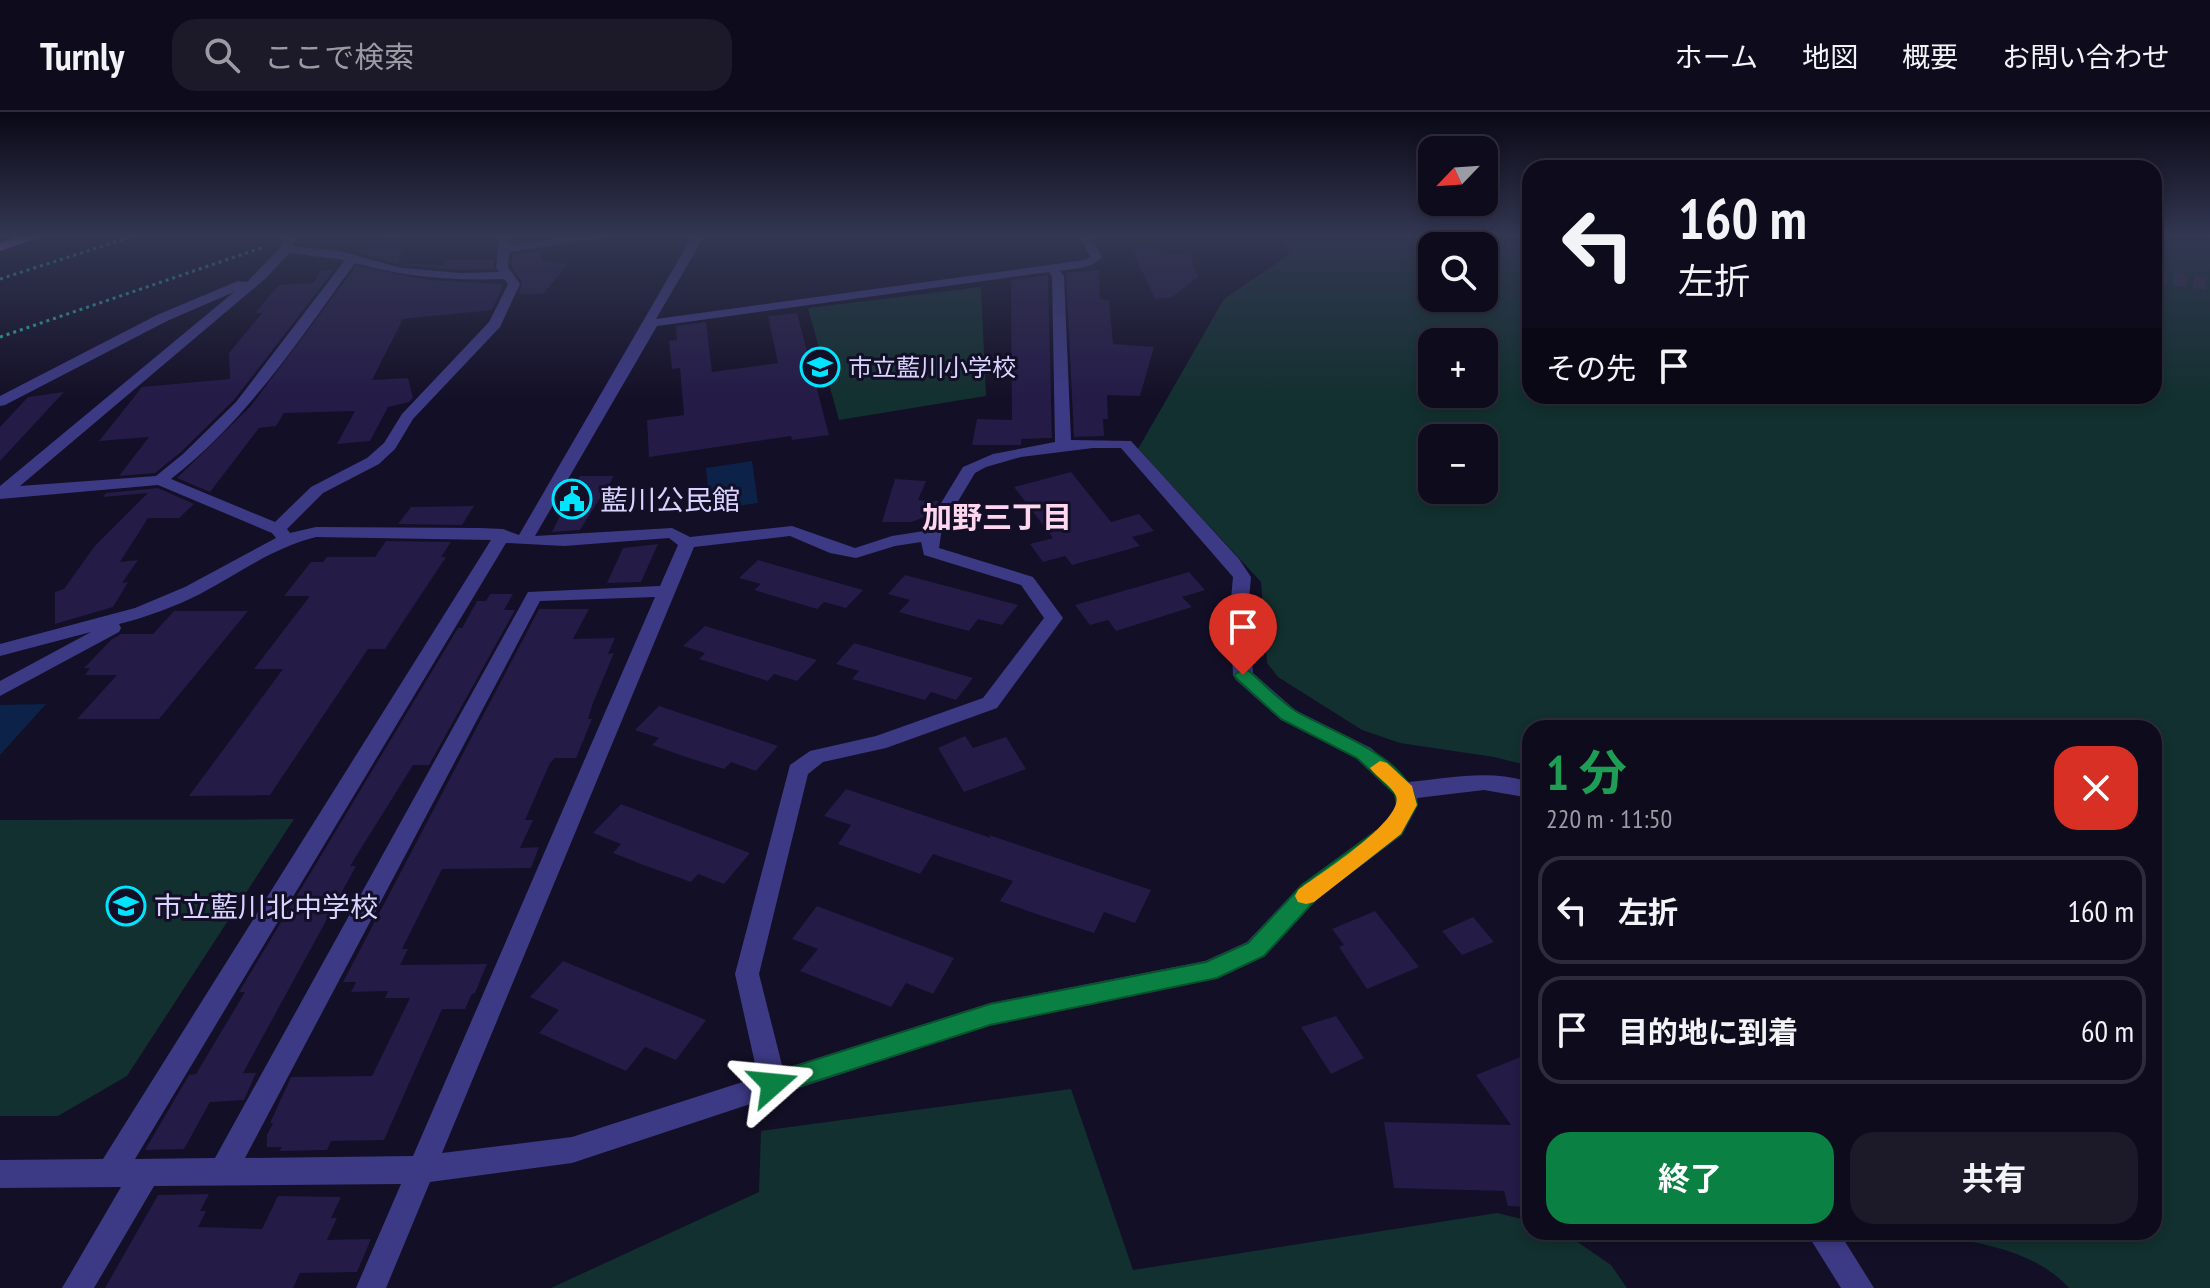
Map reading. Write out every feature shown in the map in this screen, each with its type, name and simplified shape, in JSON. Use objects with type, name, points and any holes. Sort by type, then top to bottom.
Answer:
[{"type":"street","points":[[0,402],[162,318],[228,290]]},
{"type":"street","points":[[1,493],[244,290]]},
{"type":"street","points":[[1,493],[160,480],[186,462],[257,385],[329,290]]},
{"type":"street","points":[[0,689],[142,612],[191,591],[282,534],[317,490],[373,461],[390,446],[407,417],[495,324],[511,290]]},
{"type":"street","points":[[653,323],[648,321],[666,290]]},
{"type":"street","points":[[109,1175],[646,329],[653,323],[898,290]]},
{"type":"street","points":[[1058,290],[1063,445]]},
{"type":"street","points":[[0,1174],[419,1170],[572,1150],[990,1014],[1209,971],[1256,949],[1310,891],[1394,829],[1407,805],[1405,791],[1364,753],[1288,715],[1243,675],[1239,610],[1242,577],[1233,563],[1126,444],[1108,441],[1063,445],[969,469],[928,536],[930,551],[1027,581],[1054,618],[990,703],[879,743],[817,756],[798,770],[747,974],[773,1084]]},
{"type":"street","points":[[160,480],[282,534],[316,532],[595,541],[672,533],[687,543],[792,531],[836,549],[856,553],[892,541],[928,536]]},
{"type":"street","points":[[371,1288],[687,543]]},
{"type":"street","points":[[222,1173],[534,596],[665,591]]},
{"type":"street","points":[[0,650],[142,612]]},
{"type":"street","points":[[1405,791],[1482,782],[1522,786]]},
{"type":"street","points":[[77,1288],[145,1174]]},
{"type":"street","points":[[1826,1240],[1859,1288]]},
{"type":"path","points":[[0,337],[141,290]]},
{"type":"green space","points":[[957,290],[981,290],[986,396],[839,420],[808,308]]},
{"type":"green space","points":[[1237,290],[1418,290],[1418,312],[1498,312],[1498,290],[1522,290],[1522,404],[2162,404],[2162,290],[2210,290],[2210,1288],[2069,1288],[2035,1262],[1993,1246],[1963,1240],[2162,1240],[2162,720],[1522,720],[1522,764],[1400,743],[1362,730],[1278,677],[1267,663],[1261,582],[1138,449],[1224,299]]},
{"type":"green space","points":[[294,819],[127,1076],[58,1116],[0,1116],[0,820]]},
{"type":"green space","points":[[1071,1089],[1133,1270],[1497,1213],[1522,1219],[1522,1240],[1575,1240],[1611,1265],[1627,1288],[551,1288],[759,1192],[761,1131]]},
{"type":"water","points":[[752,461],[758,503],[710,510],[706,468]]},
{"type":"water","points":[[46,704],[0,755],[0,705]]},
{"type":"building","points":[[275,290],[319,290],[234,400],[181,452],[155,473],[119,476],[149,437],[99,441],[142,387],[230,379],[229,353],[262,313],[255,313]]},
{"type":"building","points":[[338,290],[501,290],[492,310],[403,319],[372,380],[408,378],[413,398],[409,402],[388,407],[370,441],[337,444],[355,411],[284,413],[276,426],[259,428],[210,492],[177,478],[250,407]]},
{"type":"building","points":[[520,290],[546,290],[543,294],[519,294]]},
{"type":"building","points":[[1011,290],[1048,290],[1052,438],[1021,439],[1021,445],[972,445],[977,419],[1012,420]]},
{"type":"building","points":[[1067,290],[1100,290],[1100,299],[1109,300],[1113,344],[1154,347],[1140,396],[1107,395],[1108,419],[1103,419],[1104,436],[1074,437]]},
{"type":"building","points":[[1151,290],[1181,290],[1171,298],[1155,299]]},
{"type":"building","points":[[797,313],[829,435],[792,440],[791,436],[649,457],[647,420],[684,415],[680,368],[672,369],[669,341],[677,340],[676,326],[706,322],[712,372],[778,363],[768,316]]},
{"type":"building","points":[[64,392],[0,461],[0,427],[28,397]]},
{"type":"building","points":[[1071,472],[1111,522],[1139,514],[1154,531],[1132,537],[1140,546],[1105,556],[1072,565],[1065,556],[1043,562],[1030,544],[1053,538],[1014,487]]},
{"type":"building","points":[[580,476],[614,476],[580,530],[552,532]]},
{"type":"building","points":[[895,479],[926,481],[918,500],[939,501],[931,514],[912,522],[882,522]]},
{"type":"building","points":[[158,488],[194,504],[179,518],[148,518],[120,562],[138,560],[122,583],[128,582],[113,607],[55,624],[55,592],[64,589],[94,547],[148,493],[103,497],[106,493]]},
{"type":"building","points":[[474,506],[462,525],[398,524],[411,507]]},
{"type":"building","points":[[386,541],[451,542],[441,557],[446,557],[385,649],[368,649],[270,795],[189,796],[283,669],[254,669],[310,596],[284,596],[311,562],[323,562],[327,557],[375,557]]},
{"type":"building","points":[[658,544],[641,582],[607,583],[623,548]]},
{"type":"building","points":[[758,560],[863,590],[846,608],[824,602],[817,609],[754,590],[761,584],[739,578]]},
{"type":"building","points":[[1189,572],[1205,590],[1182,597],[1192,607],[1116,631],[1108,620],[1090,625],[1075,605]]},
{"type":"building","points":[[905,575],[1018,605],[1002,625],[978,619],[969,631],[931,621],[899,612],[910,600],[888,594]]},
{"type":"building","points":[[490,594],[513,594],[504,610],[515,610],[429,765],[413,765],[350,866],[356,866],[243,1073],[256,1073],[244,1100],[210,1102],[184,1149],[145,1150],[189,1075],[196,1074],[245,992],[239,992],[458,628],[462,628],[477,601],[486,601]]},
{"type":"building","points":[[539,609],[589,609],[573,639],[615,638],[608,654],[614,653],[593,703],[588,719],[592,719],[576,758],[555,758],[550,763],[525,820],[533,820],[520,848],[539,847],[531,868],[442,869],[402,949],[408,949],[400,965],[487,964],[475,993],[465,1009],[442,1009],[384,1140],[331,1141],[327,1150],[279,1151],[282,1147],[267,1147],[267,1135],[273,1123],[270,1123],[291,1077],[372,1076],[410,998],[385,998],[388,991],[351,992],[356,982],[343,982]]},
{"type":"building","points":[[174,611],[248,611],[159,719],[77,719],[117,675],[85,675],[90,668],[84,668],[111,640],[121,634],[153,634]]},
{"type":"building","points":[[705,626],[817,660],[797,681],[774,674],[768,681],[699,659],[705,653],[683,646]]},
{"type":"building","points":[[854,643],[973,678],[956,700],[931,692],[925,700],[852,679],[859,671],[836,664]]},
{"type":"building","points":[[659,706],[778,746],[756,771],[731,762],[724,769],[686,757],[652,745],[659,738],[635,730]]},
{"type":"building","points":[[965,736],[973,748],[1006,737],[1026,769],[964,792],[938,748]]},
{"type":"building","points":[[846,789],[1151,890],[1135,923],[1104,912],[1094,933],[1042,916],[1000,901],[1013,881],[933,854],[920,874],[838,844],[851,825],[824,816]]},
{"type":"building","points":[[621,804],[750,853],[724,884],[698,874],[691,882],[646,866],[613,853],[621,844],[593,833]]},
{"type":"building","points":[[817,906],[954,958],[933,994],[906,983],[891,1007],[800,971],[818,949],[792,939]]},
{"type":"building","points":[[1375,911],[1419,967],[1367,989],[1339,947],[1344,945],[1332,929]]},
{"type":"building","points":[[1473,917],[1494,942],[1462,955],[1442,931]]},
{"type":"building","points":[[563,961],[706,1020],[676,1060],[645,1047],[626,1071],[539,1033],[559,1010],[530,997]]},
{"type":"building","points":[[1336,1016],[1364,1058],[1331,1074],[1301,1027]]},
{"type":"building","points":[[1522,1056],[1522,1207],[1508,1206],[1504,1191],[1394,1188],[1384,1122],[1511,1125],[1476,1075]]},
{"type":"building","points":[[209,1194],[200,1211],[206,1211],[198,1227],[262,1229],[278,1196],[341,1197],[331,1218],[337,1218],[327,1240],[371,1239],[357,1272],[300,1273],[293,1288],[105,1288],[158,1195]]},
{"type":"slow traffic","points":[[1306,896],[1394,829],[1407,805],[1405,791],[1380,768]]},
{"type":"place","name":"市立藍川小学校","points":[[820,367]]},
{"type":"place","name":"藍川公民館","points":[[572,499]]},
{"type":"place","name":"市立藍川北中学校","points":[[126,906]]},
{"type":"district","name":"加野三丁目","points":[[997,516]]},
{"type":"route","points":[[773,1084],[990,1014],[1209,971],[1256,949],[1310,891],[1394,829],[1407,805],[1405,791],[1364,753],[1288,715],[1243,675]]}]
